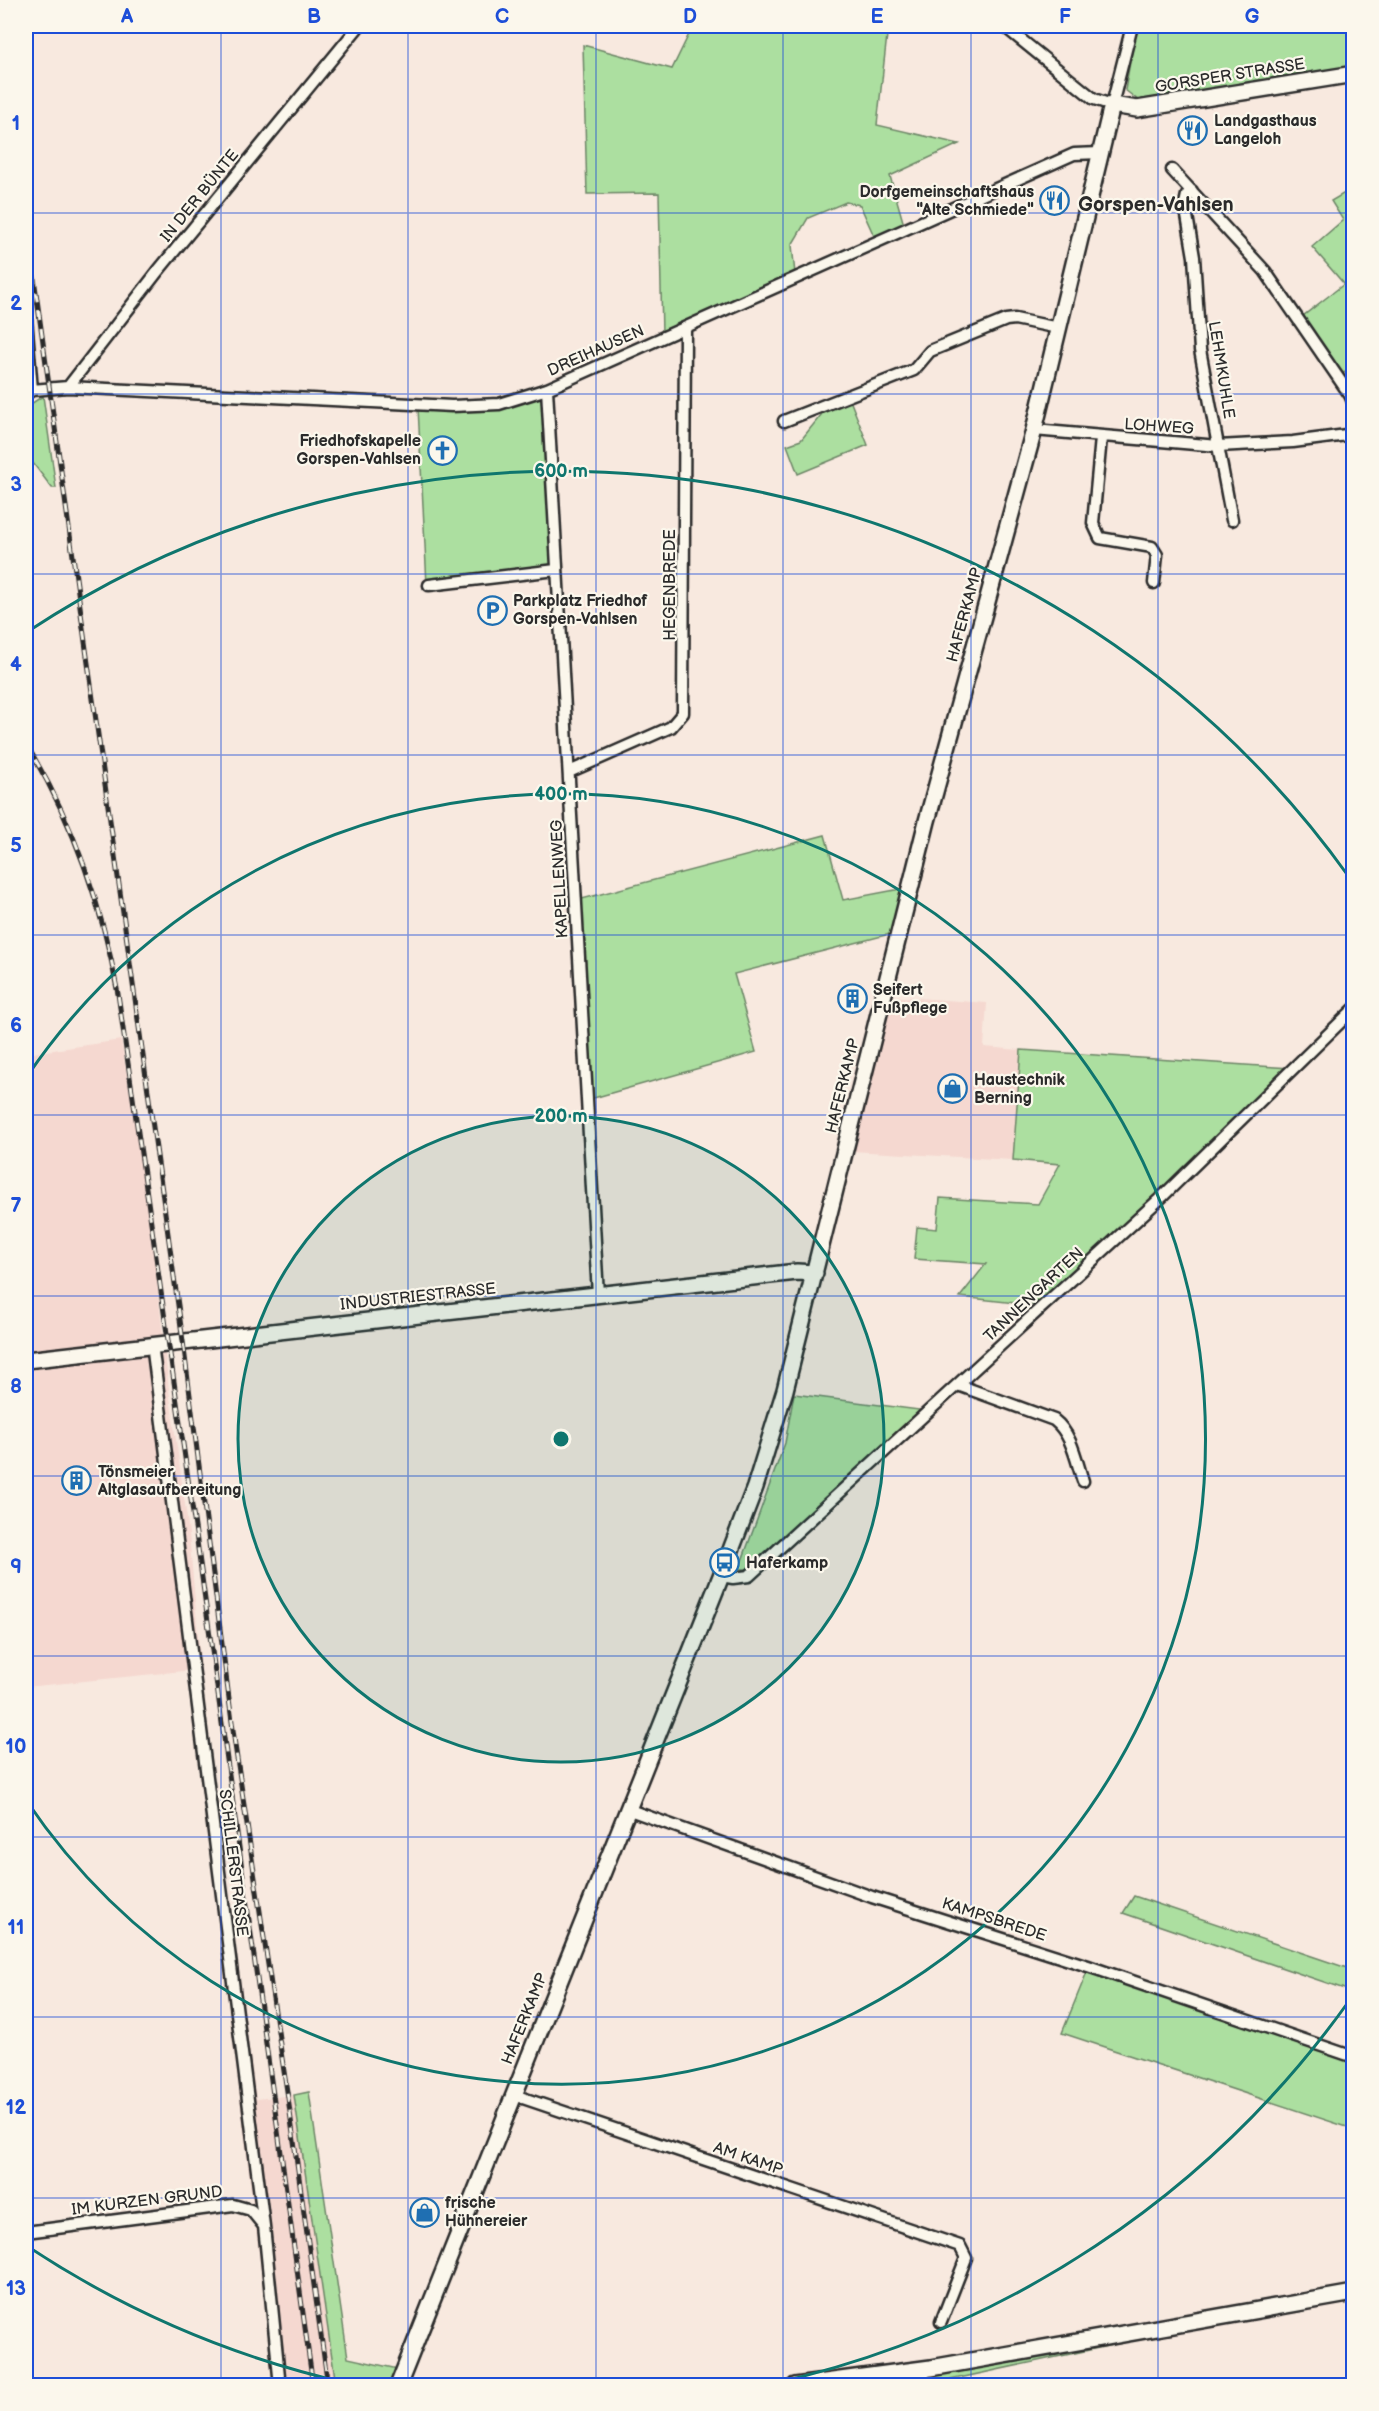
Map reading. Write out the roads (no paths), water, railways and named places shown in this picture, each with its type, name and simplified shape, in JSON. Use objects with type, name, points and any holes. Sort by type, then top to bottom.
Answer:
[{"type":"street","name":"IN DER BÜNTE","points":[[68,387],[158,271],[359,26]]},
{"type":"street","points":[[1004,26],[1094,99],[1112,105],[1132,26]]},
{"type":"street","name":"GORSPER STRASSE","points":[[1112,105],[1137,109],[1353,74]]},
{"type":"street","name":"HAFERKAMP","points":[[398,2385],[721,1575],[770,1440],[815,1273],[927,821],[1034,430],[1112,105]]},
{"type":"street","name":"DREIHAUSEN","points":[[29,392],[68,387],[477,407],[499,404],[547,388],[1074,154],[1100,153]]},
{"type":"street","points":[[1173,170],[1240,242],[1287,298],[1350,395],[1353,404]]},
{"type":"street","name":"LEHMKUHLE","points":[[1192,191],[1187,195],[1185,204],[1194,257],[1200,350],[1232,520]]},
{"type":"street","points":[[26,317],[29,392]]},
{"type":"street","points":[[784,422],[914,370],[930,351],[1006,320],[1015,319],[1058,328]]},
{"type":"street","name":"HEGENBREDE","points":[[569,772],[671,727],[683,713],[685,328]]},
{"type":"street","name":"KAPELLENWEG","points":[[547,388],[598,1295]]},
{"type":"street","name":"LOHWEG","points":[[1034,430],[1101,438],[1218,446],[1293,442],[1353,434]]},
{"type":"street","points":[[1101,438],[1093,523],[1100,538],[1152,546],[1157,555],[1154,583]]},
{"type":"street","points":[[429,585],[556,570]]},
{"type":"street","name":"TANNENGARTEN","points":[[721,1575],[733,1578],[749,1576],[1164,1195],[1353,1009]]},
{"type":"street","name":"INDUSTRIESTRASSE","points":[[26,1360],[797,1272],[815,1273]]},
{"type":"street","name":"SCHILLERSTRASSE","points":[[152,1344],[264,2226],[280,2385]]},
{"type":"street","points":[[958,1385],[1054,1420],[1064,1427],[1083,1481]]},
{"type":"street","name":"KAMPSBREDE","points":[[627,1809],[872,1897],[1088,1966],[1353,2057]]},
{"type":"street","name":"AM KAMP","points":[[514,2095],[960,2246],[966,2258],[941,2322]]},
{"type":"street","name":"IM KURZEN GRUND","points":[[26,2232],[233,2205],[251,2210],[264,2226]]},
{"type":"street","points":[[795,2385],[931,2368],[1353,2293]]},
{"type":"railway","points":[[26,221],[183,1341],[235,1745],[328,2386]]},
{"type":"railway","points":[[26,744],[58,803],[84,865],[104,928],[118,994],[196,1534],[313,2386]]},
{"type":"place","name":"Landgasthaus Langeloh","points":[[1193,130]]},
{"type":"place","name":"Dorfgemeinschaftshaus \"Alte Schmiede\"","points":[[1055,201]]},
{"type":"place","name":"Friedhofskapelle Gorspen-Vahlsen","points":[[442,450]]},
{"type":"place","name":"Parkplatz Friedhof Gorspen-Vahlsen","points":[[492,610]]},
{"type":"place","name":"Seifert Fußpflege","points":[[852,999]]},
{"type":"place","name":"Haustechnik Berning","points":[[953,1089]]},
{"type":"place","name":"Tönsmeier Altglasaufbereitung","points":[[77,1481]]},
{"type":"place","name":"Haferkamp","points":[[725,1563]]},
{"type":"place","name":"frische Hühnereier","points":[[424,2212]]},
{"type":"district","name":"Gorspen-Vahlsen","points":[[1156,205]]}]
